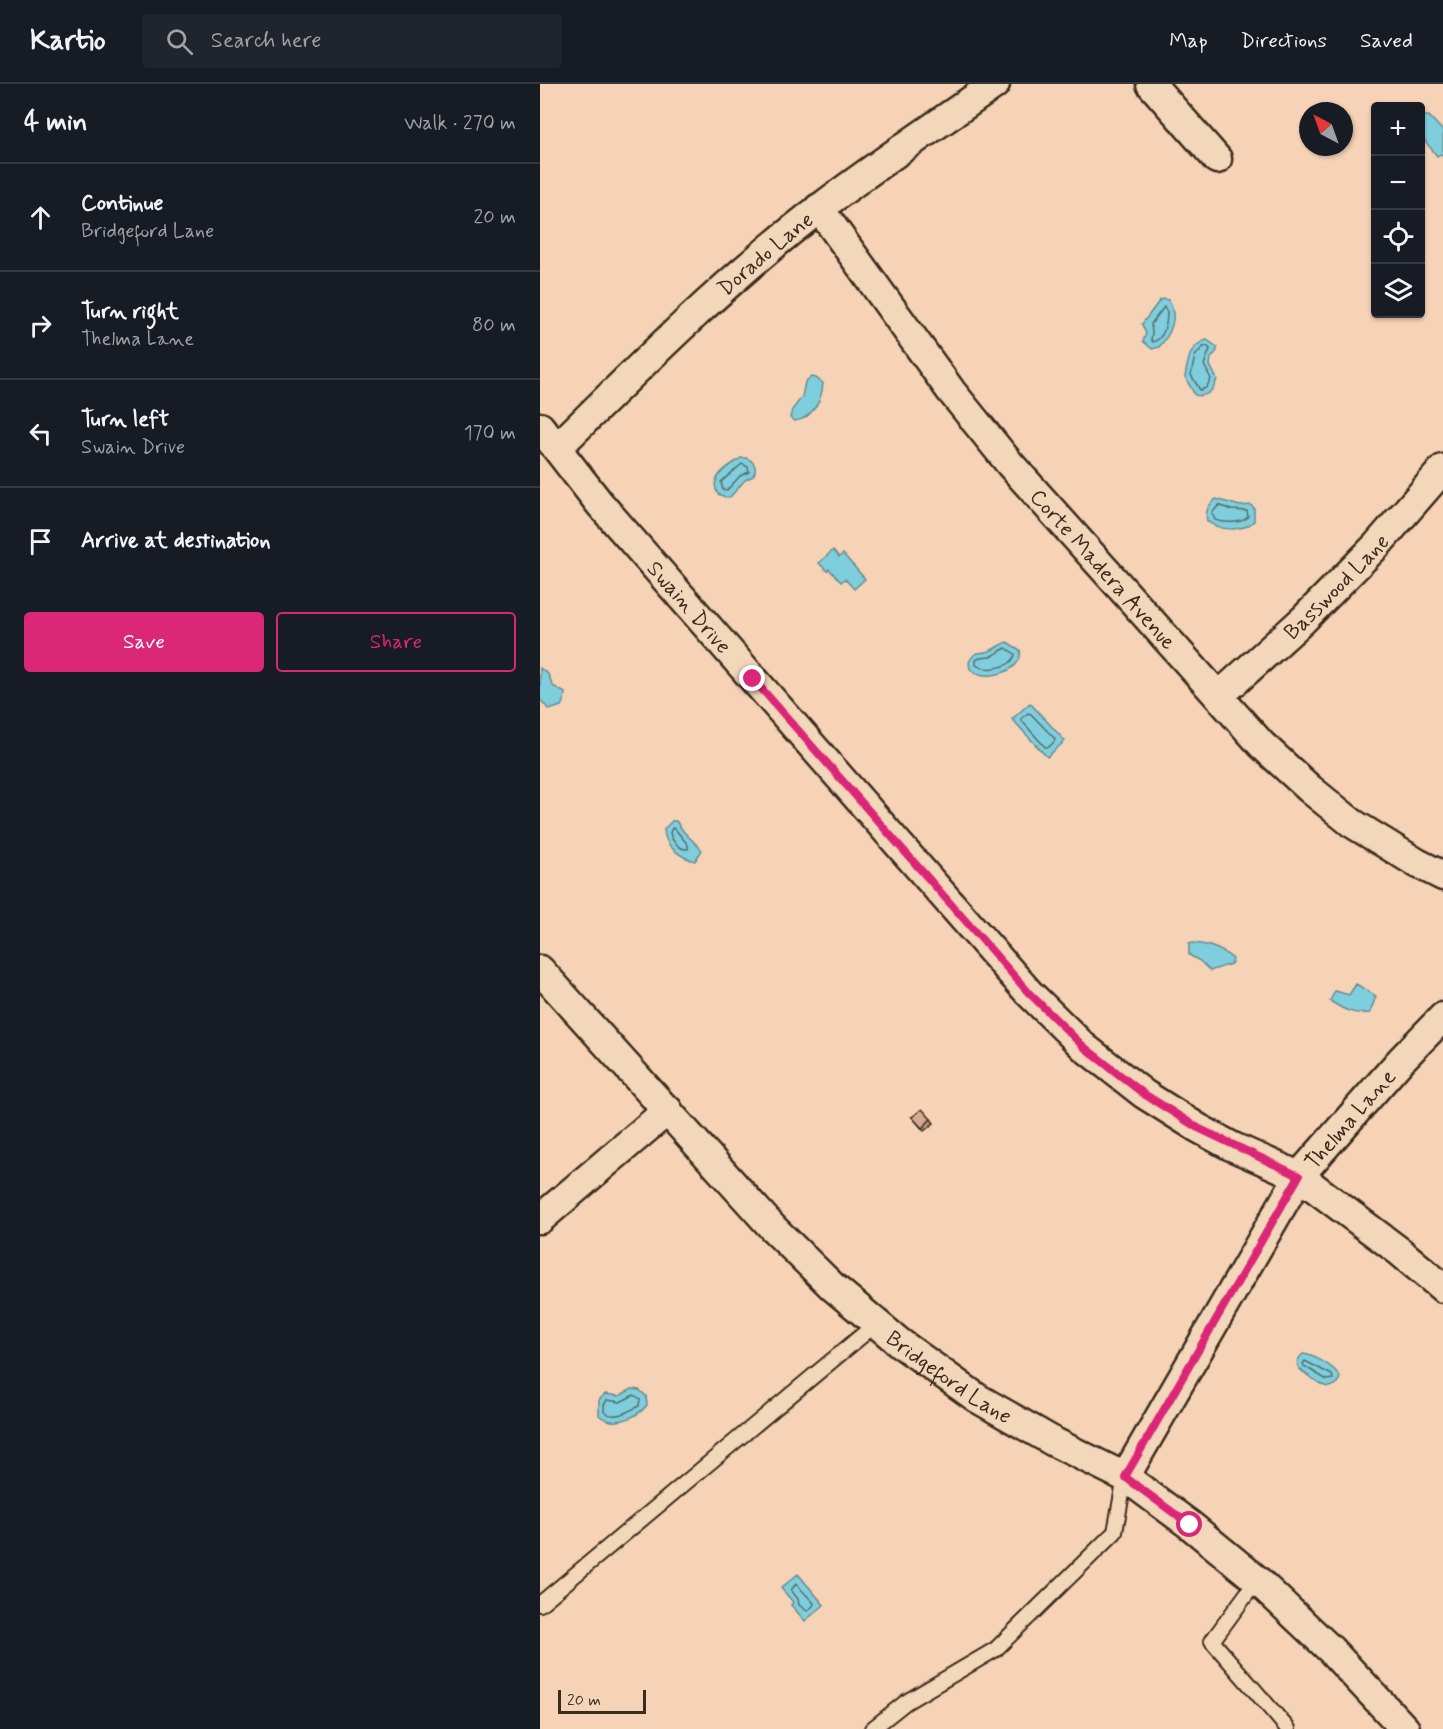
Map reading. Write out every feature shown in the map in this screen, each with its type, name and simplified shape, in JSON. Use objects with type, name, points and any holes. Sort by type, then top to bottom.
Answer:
[{"type":"street","name":"Dorado Lane","points":[[549,438],[657,350],[745,270],[819,208],[995,84]]},
{"type":"street","points":[[1151,84],[1217,159]]},
{"type":"street","name":"Corte Madera Avenue","points":[[819,208],[951,391],[1010,464],[1220,695],[1262,745],[1310,789],[1352,823],[1417,863],[1443,876]]},
{"type":"street","name":"Swain Drive","points":[[549,438],[600,504],[1029,993],[1084,1047],[1144,1094],[1198,1128],[1299,1176],[1399,1251],[1443,1288]]},
{"type":"street","name":"Basswood Lane","points":[[1220,695],[1303,620],[1377,544],[1443,469]]},
{"type":"street","name":"Bridgeford Lane","points":[[540,970],[773,1228],[833,1287],[900,1343],[977,1398],[1054,1442],[1125,1477],[1190,1525],[1257,1580],[1331,1650],[1405,1729]]},
{"type":"street","name":"Thelma Lane","points":[[1125,1477],[1299,1176],[1402,1059],[1443,1017]]},
{"type":"street","points":[[540,1219],[668,1110]]},
{"type":"lane","points":[[540,1604],[877,1323]]},
{"type":"lane","points":[[872,1729],[906,1702],[996,1649],[1115,1533],[1125,1477]]},
{"type":"lane","points":[[1257,1580],[1212,1641],[1288,1729]]},
{"type":"water","points":[[1425,116],[1429,116],[1443,131],[1443,155],[1437,156],[1425,141]]},
{"type":"water","points":[[1160,300],[1168,300],[1173,312],[1172,325],[1159,347],[1152,349],[1143,341],[1146,334],[1142,324]]},
{"type":"water","points":[[1207,340],[1217,347],[1210,365],[1217,379],[1209,392],[1199,396],[1195,395],[1185,377],[1190,354],[1196,346]]},
{"type":"water","points":[[811,377],[823,383],[821,396],[811,413],[795,421],[790,418],[792,410],[802,397],[805,382]]},
{"type":"water","points":[[741,458],[746,458],[753,463],[755,470],[753,476],[745,480],[730,497],[718,494],[717,478]]},
{"type":"water","points":[[1216,499],[1240,506],[1251,505],[1254,508],[1254,521],[1244,527],[1231,529],[1212,524],[1207,521],[1206,514],[1209,506]]},
{"type":"water","points":[[833,550],[839,557],[843,554],[865,579],[854,589],[845,579],[841,582],[829,569],[827,571],[819,563]]},
{"type":"water","points":[[1007,642],[1020,650],[1020,657],[1013,667],[1000,674],[992,675],[979,674],[970,669],[969,662],[976,654]]},
{"type":"water","points":[[540,668],[548,674],[553,686],[565,693],[561,706],[549,710],[540,699]]},
{"type":"water","points":[[1030,703],[1065,741],[1047,757],[1012,719]]},
{"type":"water","points":[[672,821],[676,821],[702,850],[695,861],[679,854],[667,841],[664,829]]},
{"type":"water","points":[[1189,943],[1218,949],[1233,959],[1231,964],[1210,971],[1200,961],[1189,955]]},
{"type":"water","points":[[1356,984],[1376,996],[1370,1013],[1349,1011],[1330,1001],[1335,991],[1349,995]]},
{"type":"water","points":[[1303,1354],[1318,1359],[1334,1369],[1340,1377],[1338,1383],[1327,1387],[1301,1371],[1297,1365]]},
{"type":"water","points":[[632,1389],[639,1390],[646,1396],[647,1405],[643,1410],[624,1420],[617,1421],[604,1419],[599,1415],[599,1400],[605,1394],[619,1396]]},
{"type":"water","points":[[798,1574],[824,1605],[805,1621],[791,1605],[793,1602],[781,1588]]},
{"type":"building","points":[[922,1109],[931,1119],[922,1128],[912,1117]]},
{"type":"route","points":[[753,679],[1029,993],[1084,1047],[1144,1094],[1198,1128],[1231,1146],[1299,1176],[1125,1477],[1190,1525]]}]
